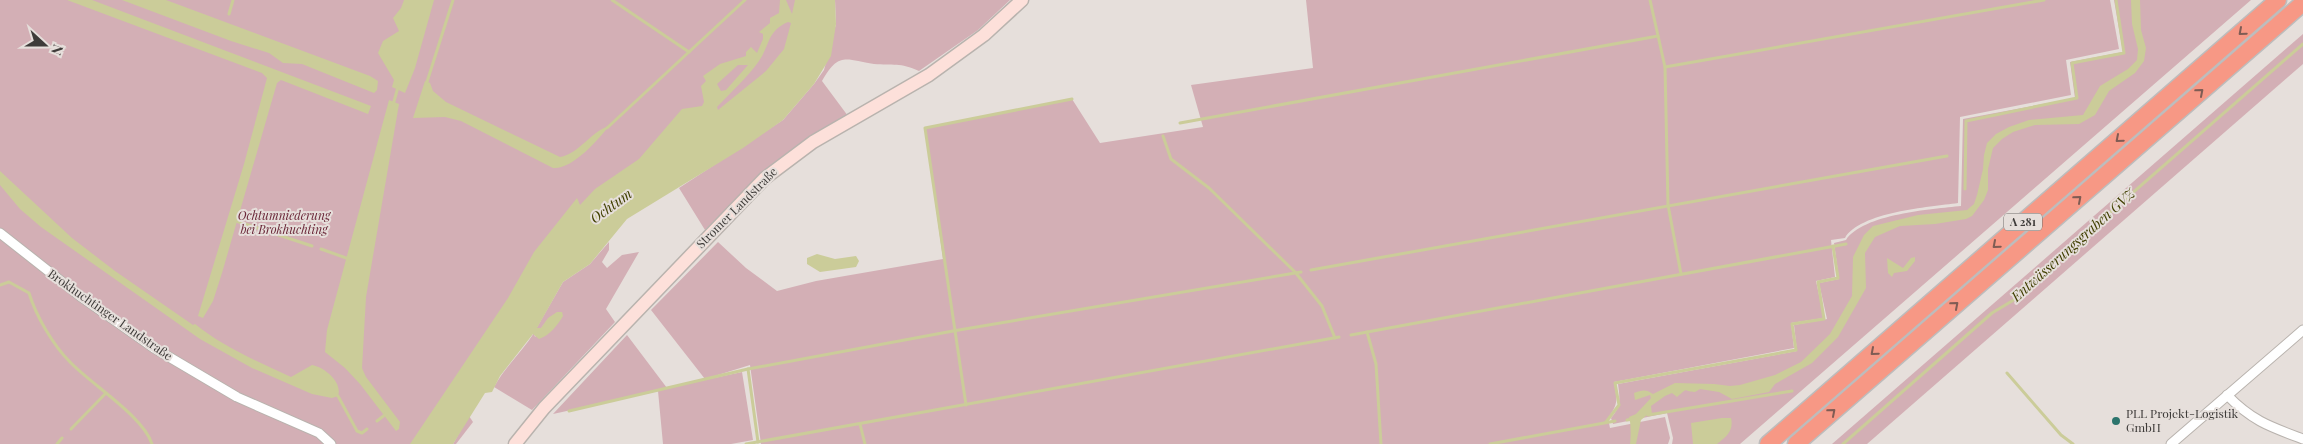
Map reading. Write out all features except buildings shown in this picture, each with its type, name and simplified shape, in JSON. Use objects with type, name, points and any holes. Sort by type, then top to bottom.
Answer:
[{"type":"highway","name":"A 281","points":[[1768,444],[2278,0]]},
{"type":"highway","name":"A 281","points":[[1796,444],[2303,3]]},
{"type":"main road","name":"Stromer Landstraße","points":[[515,444],[544,408],[765,178],[813,142],[929,74],[984,35],[1022,0]]},
{"type":"street","name":"Brokhuchtinger Landstraße","points":[[0,233],[80,296],[154,348],[237,397],[319,432],[331,444]]},
{"type":"street","points":[[2171,444],[2303,330]]},
{"type":"street","points":[[2227,396],[2243,412],[2259,422],[2303,440]]},
{"type":"green space","name":"Ochtumniederung bei Brokhuchting","points":[[0,0],[823,0],[808,52],[577,250],[437,444],[0,444]]},
{"type":"green space","points":[[835,0],[1010,0],[978,30],[919,71],[901,65],[874,64],[850,60],[839,61],[833,65],[822,81],[848,116],[827,126],[789,151],[754,181],[705,230],[679,188],[783,120],[814,84],[824,70],[836,24]]},
{"type":"green space","points":[[1306,0],[2110,0],[2119,49],[2066,60],[2071,95],[1960,117],[1958,203],[1896,212],[1865,222],[1853,229],[1845,238],[1831,240],[1835,277],[1816,281],[1824,318],[1791,323],[1794,348],[1614,382],[1616,401],[1608,418],[1610,428],[1665,417],[1670,438],[1668,444],[761,444],[750,365],[705,379],[651,310],[718,242],[746,268],[777,291],[816,281],[943,259],[925,128],[1072,99],[1100,143],[1203,127],[1191,85],[1313,68]]},
{"type":"green space","points":[[2114,0],[2251,0],[1740,444],[1672,444],[1673,438],[1667,413],[1613,424],[1611,418],[1617,410],[1619,402],[1618,384],[1797,351],[1794,325],[1827,319],[1819,283],[1839,279],[1834,243],[1846,240],[1855,231],[1867,224],[1899,214],[1961,206],[1963,119],[2075,98],[2070,62],[2123,52]]},
{"type":"green space","points":[[2303,34],[2303,64],[1867,444],[1832,444]]},
{"type":"green space","points":[[609,242],[609,250],[602,262],[607,268],[622,255],[639,252],[606,309],[615,322],[532,410],[494,387],[534,333],[535,337],[548,318],[541,328],[536,329],[563,282],[590,264]]},
{"type":"green space","points":[[627,335],[667,388],[742,372],[753,440],[731,444],[663,444],[658,391],[553,414]]},
{"type":"green space","points":[[469,416],[473,422],[456,444],[453,444]]},
{"type":"water","points":[[67,0],[92,0],[371,106],[368,114],[281,80],[277,83],[222,273],[213,301],[203,318],[198,316],[244,164],[267,78],[262,73]]},
{"type":"water","points":[[122,0],[166,0],[370,76],[378,81],[377,90],[374,93],[302,64],[283,63],[269,53],[231,41]]},
{"type":"water","points":[[404,0],[434,0],[415,68],[405,93],[392,87],[394,80],[378,53],[383,41],[399,31],[393,18],[401,8]]},
{"type":"water","name":"Ochtum","points":[[780,0],[786,0],[792,14],[795,0],[835,0],[836,24],[831,56],[814,84],[783,120],[743,148],[627,219],[590,264],[563,282],[537,328],[541,328],[548,318],[557,312],[562,312],[561,320],[553,330],[539,339],[533,334],[500,376],[492,392],[485,393],[453,444],[410,444],[508,298],[534,252],[577,198],[580,205],[595,189],[639,159],[682,109],[702,106],[704,102],[701,86],[706,81],[703,76],[720,64],[746,56],[746,52],[751,47],[757,53],[763,39],[763,34],[759,32],[770,23],[770,18],[779,13]],"holes":[[[788,22],[791,23],[784,49],[766,71],[718,110],[717,107],[759,61],[772,34]],[[738,65],[748,65],[726,90],[721,91],[717,84]]]},
{"type":"water","points":[[2131,0],[2140,0],[2141,30],[2146,48],[2144,61],[2135,73],[2109,91],[2095,115],[2079,124],[2035,125],[2013,132],[2002,139],[1993,148],[1988,169],[1988,190],[1984,200],[1972,216],[1966,219],[1935,224],[1900,226],[1875,237],[1865,253],[1866,288],[1838,337],[1812,363],[1775,384],[1769,392],[1732,399],[1719,392],[1700,389],[1695,392],[1685,391],[1677,397],[1672,393],[1665,396],[1651,406],[1652,415],[1647,415],[1641,420],[1636,444],[1630,444],[1631,430],[1629,417],[1636,414],[1651,398],[1650,395],[1635,400],[1634,393],[1644,390],[1653,394],[1675,383],[1740,385],[1775,375],[1801,362],[1830,334],[1852,296],[1853,257],[1864,235],[1873,226],[1918,215],[1967,210],[1974,204],[1977,195],[1987,143],[1996,134],[2029,120],[2083,115],[2100,86],[2128,69],[2137,60],[2138,49],[2132,24]]},
{"type":"water","points":[[425,81],[430,83],[433,91],[446,102],[560,157],[573,152],[596,133],[609,126],[576,159],[568,164],[553,168],[461,121],[445,117],[413,118]]},
{"type":"water","points":[[389,100],[399,104],[366,297],[362,368],[366,377],[400,422],[399,429],[396,431],[360,384],[345,368],[325,352],[327,330]]},
{"type":"water","points":[[0,171],[72,238],[115,271],[193,325],[195,324],[241,353],[291,377],[312,365],[317,366],[327,372],[335,381],[339,391],[338,396],[332,398],[312,394],[252,368],[200,339],[41,227],[20,209],[0,185]]},
{"type":"water","points":[[817,254],[835,259],[856,256],[859,261],[856,267],[820,272],[807,264],[807,258]]},
{"type":"water","points":[[1915,257],[1915,261],[1907,271],[1894,273],[1892,277],[1888,273],[1887,258],[1903,268],[1911,258]]},
{"type":"water","points":[[1731,418],[1732,423],[1730,430],[1723,439],[1717,444],[1693,444],[1691,423]]},
{"type":"waterway","points":[[229,14],[233,0]]},
{"type":"waterway","points":[[426,85],[453,0]]},
{"type":"waterway","points":[[612,0],[689,52]]},
{"type":"waterway","points":[[607,128],[745,0]]},
{"type":"waterway","points":[[1650,0],[1665,67],[1668,205],[1681,274]]},
{"type":"waterway","points":[[1665,67],[2044,0]]},
{"type":"waterway","points":[[1965,189],[1966,121],[2077,98],[2072,63],[2124,53],[2116,0]]},
{"type":"waterway","points":[[1180,123],[1658,36]]},
{"type":"waterway","name":"Entwässerungsgraben GVZ","points":[[1843,444],[1992,313],[2017,298],[2024,285],[2058,258],[2303,44]]},
{"type":"waterway","points":[[393,105],[398,87]]},
{"type":"waterway","points":[[966,405],[925,128],[1072,99]]},
{"type":"waterway","points":[[1163,136],[1171,159],[1209,188],[1295,272],[1322,306],[1335,338]]},
{"type":"waterway","points":[[1311,270],[1947,156]]},
{"type":"waterway","points":[[233,220],[312,246]]},
{"type":"waterway","points":[[1351,335],[1846,244]]},
{"type":"waterway","points":[[1606,422],[1619,405],[1615,383],[1796,350],[1792,324],[1824,319],[1818,282],[1838,278],[1833,246]]},
{"type":"waterway","points":[[321,249],[349,259]]},
{"type":"waterway","points":[[569,411],[748,369],[953,331],[1301,272]]},
{"type":"waterway","points":[[0,285],[9,282],[29,293],[36,311],[57,347],[79,371],[128,412],[147,433],[152,444]]},
{"type":"waterway","points":[[1367,332],[1376,364],[1381,444]]},
{"type":"waterway","points":[[746,444],[1339,337]]},
{"type":"waterway","points":[[748,369],[758,442]]},
{"type":"waterway","points":[[2007,373],[2061,435],[2073,444]]},
{"type":"waterway","points":[[1648,415],[1792,391]]},
{"type":"waterway","points":[[71,429],[105,394]]},
{"type":"waterway","points":[[334,394],[338,396],[357,431],[362,433],[367,429]]},
{"type":"waterway","points":[[377,421],[386,414]]},
{"type":"waterway","points":[[1627,420],[1634,419]]},
{"type":"waterway","points":[[1490,444],[1615,421]]},
{"type":"waterway","points":[[860,424],[865,444]]},
{"type":"waterway","points":[[57,444],[62,438]]},
{"type":"place","name":"PLL Projekt-Logistik GmbH","points":[[2116,421]]}]
